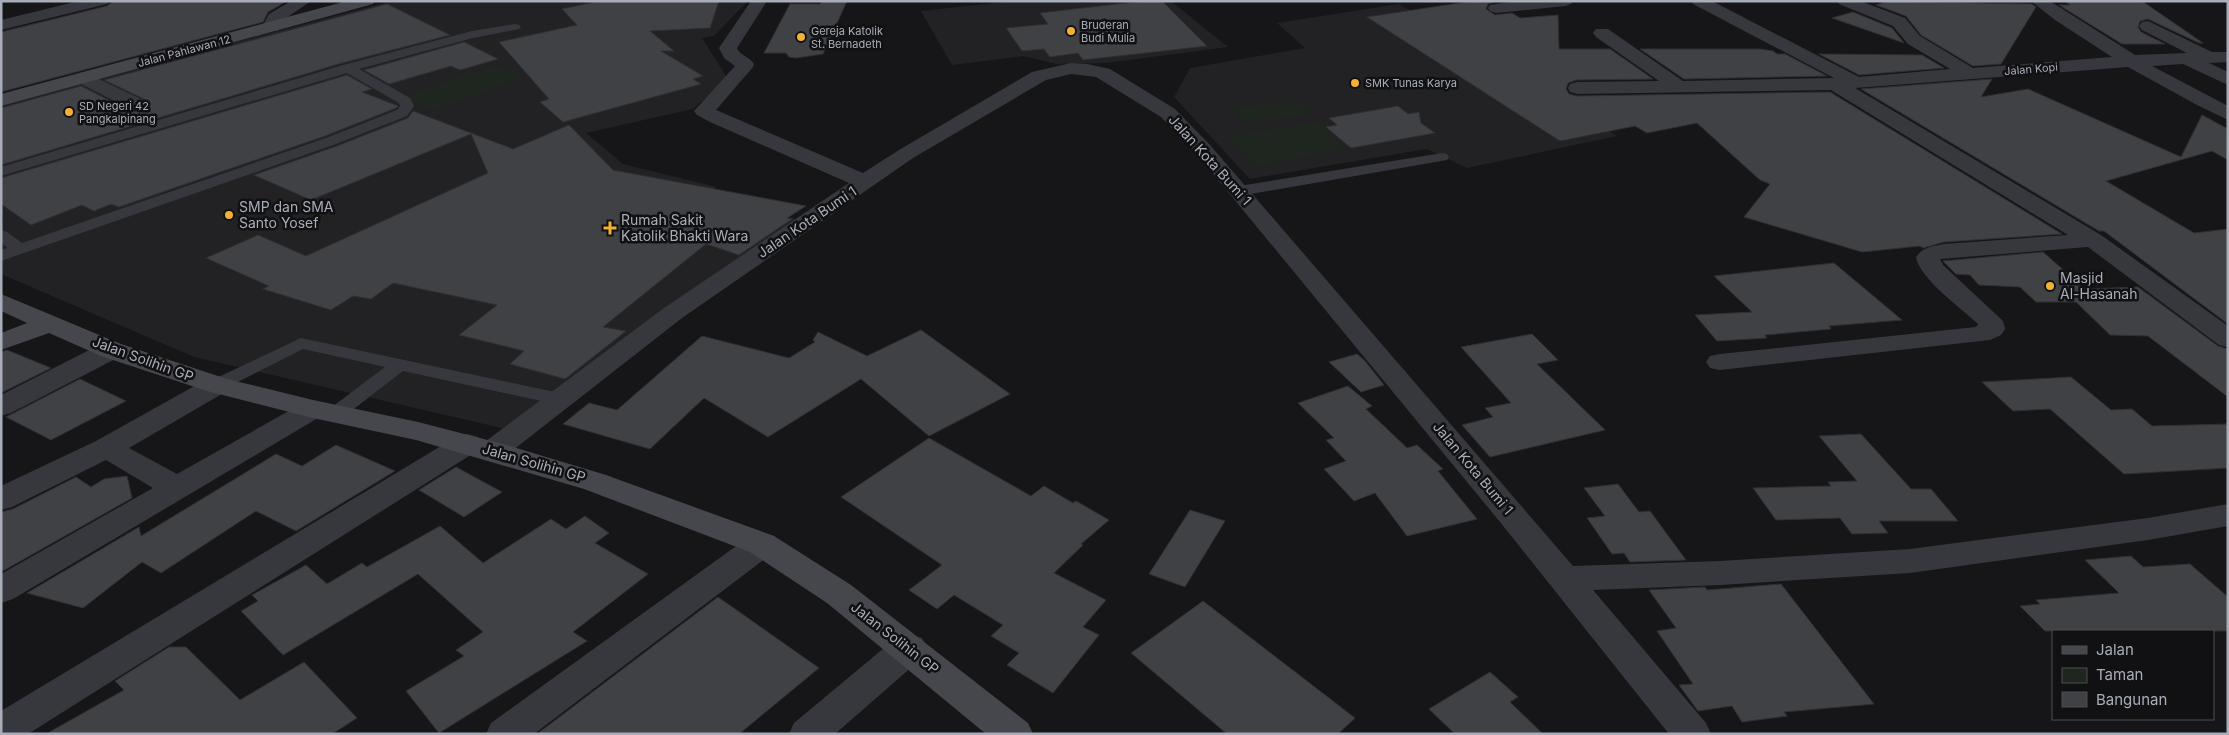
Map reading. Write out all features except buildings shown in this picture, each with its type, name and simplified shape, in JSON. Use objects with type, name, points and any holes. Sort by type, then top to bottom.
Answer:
[{"type":"main road","name":"Jalan Pahlawan 12","points":[[1,100],[367,1]]},
{"type":"main road","name":"Jalan Solihin GP","points":[[1,302],[111,350],[217,385],[480,448],[595,482],[762,544],[839,594],[909,648],[1014,734]]},
{"type":"main road","points":[[1,342],[50,323]]},
{"type":"street","points":[[41,1],[59,12]]},
{"type":"street","points":[[1,25],[101,1]]},
{"type":"street","points":[[271,27],[275,18],[303,1]]},
{"type":"street","points":[[759,1],[728,48],[730,54],[745,64],[744,67],[704,111],[865,182]]},
{"type":"street","points":[[1496,8],[1565,1]]},
{"type":"street","points":[[1699,1],[1856,82]]},
{"type":"street","points":[[1845,1],[1899,22],[1907,28],[1908,35],[1914,40],[1971,74]]},
{"type":"street","points":[[2039,1],[2075,27],[2130,61],[2228,114]]},
{"type":"street","points":[[2148,26],[2208,57]]},
{"type":"street","points":[[1602,33],[1677,86]]},
{"type":"street","name":"Jalan Kopi","points":[[1577,88],[1835,84],[2130,61],[2228,57]]},
{"type":"street","points":[[2184,58],[2228,79]]},
{"type":"street","name":"Jalan Kota Bumi 1","points":[[1,731],[560,399],[673,313],[906,154],[1039,76],[1054,70],[1080,68],[1103,73],[1168,112],[1203,149],[1565,579],[1692,734]]},
{"type":"street","points":[[84,78],[136,104]]},
{"type":"street","points":[[1835,84],[2093,240],[2216,322],[2228,339]]},
{"type":"street","points":[[1720,362],[1980,334],[1992,329],[1990,321],[1934,270],[1929,263],[1928,257],[1934,253],[1944,251],[2093,240]]},
{"type":"street","points":[[1,407],[111,350]]},
{"type":"street","points":[[1,499],[107,448],[217,385]]},
{"type":"street","points":[[1,590],[175,487],[324,411]]},
{"type":"street","points":[[107,448],[175,487]]},
{"type":"street","points":[[1565,579],[1720,573],[1910,562],[2148,530],[2228,515]]},
{"type":"street","points":[[505,734],[762,544]]},
{"type":"street","points":[[808,734],[909,648]]},
{"type":"lane","points":[[1,172],[347,68],[444,42],[516,28]]},
{"type":"lane","points":[[1,256],[332,141],[402,113],[407,106],[405,101],[347,68]]},
{"type":"lane","points":[[1239,191],[1442,158]]},
{"type":"lane","points":[[1,235],[20,249]]},
{"type":"lane","points":[[217,385],[301,342],[560,399]]},
{"type":"lane","points":[[324,411],[400,365]]},
{"type":"shaded area","points":[[392,1],[748,1],[714,36],[702,38],[728,79],[693,109],[586,133],[623,164],[717,187],[706,194],[799,220],[510,430],[194,357],[1,274],[1,103]]},
{"type":"shaded area","name":"Bruderan Budi Mulia","points":[[1014,1],[1079,1],[1080,3],[1171,1],[1228,47],[1106,63],[1057,64],[1023,56],[952,65],[921,11]]},
{"type":"shaded area","name":"SMK Tunas Karya","points":[[1399,4],[1617,136],[1467,168],[1427,149],[1250,179],[1174,97],[1190,68],[1305,48],[1277,23]]},
{"type":"green space","points":[[493,65],[524,77],[433,111],[401,97]]},
{"type":"green space","points":[[1292,100],[1310,114],[1246,124],[1230,109]]},
{"type":"green space","points":[[1317,122],[1345,149],[1255,166],[1225,137]]},
{"type":"place","name":"Bruderan Budi Mulia","points":[[1071,31]]},
{"type":"place","name":"Gereja Katolik St. Bernadeth","points":[[801,37]]},
{"type":"place","name":"SMK Tunas Karya","points":[[1355,83]]},
{"type":"place","name":"SD Negeri 42 Pangkalpinang","points":[[69,112]]},
{"type":"place","name":"SMP dan SMA Santo Yosef","points":[[229,215]]},
{"type":"place","name":"Rumah Sakit Katolik Bhakti Wara","points":[[610,228]]},
{"type":"place","name":"Masjid Al-Hasanah","points":[[2050,286]]}]
